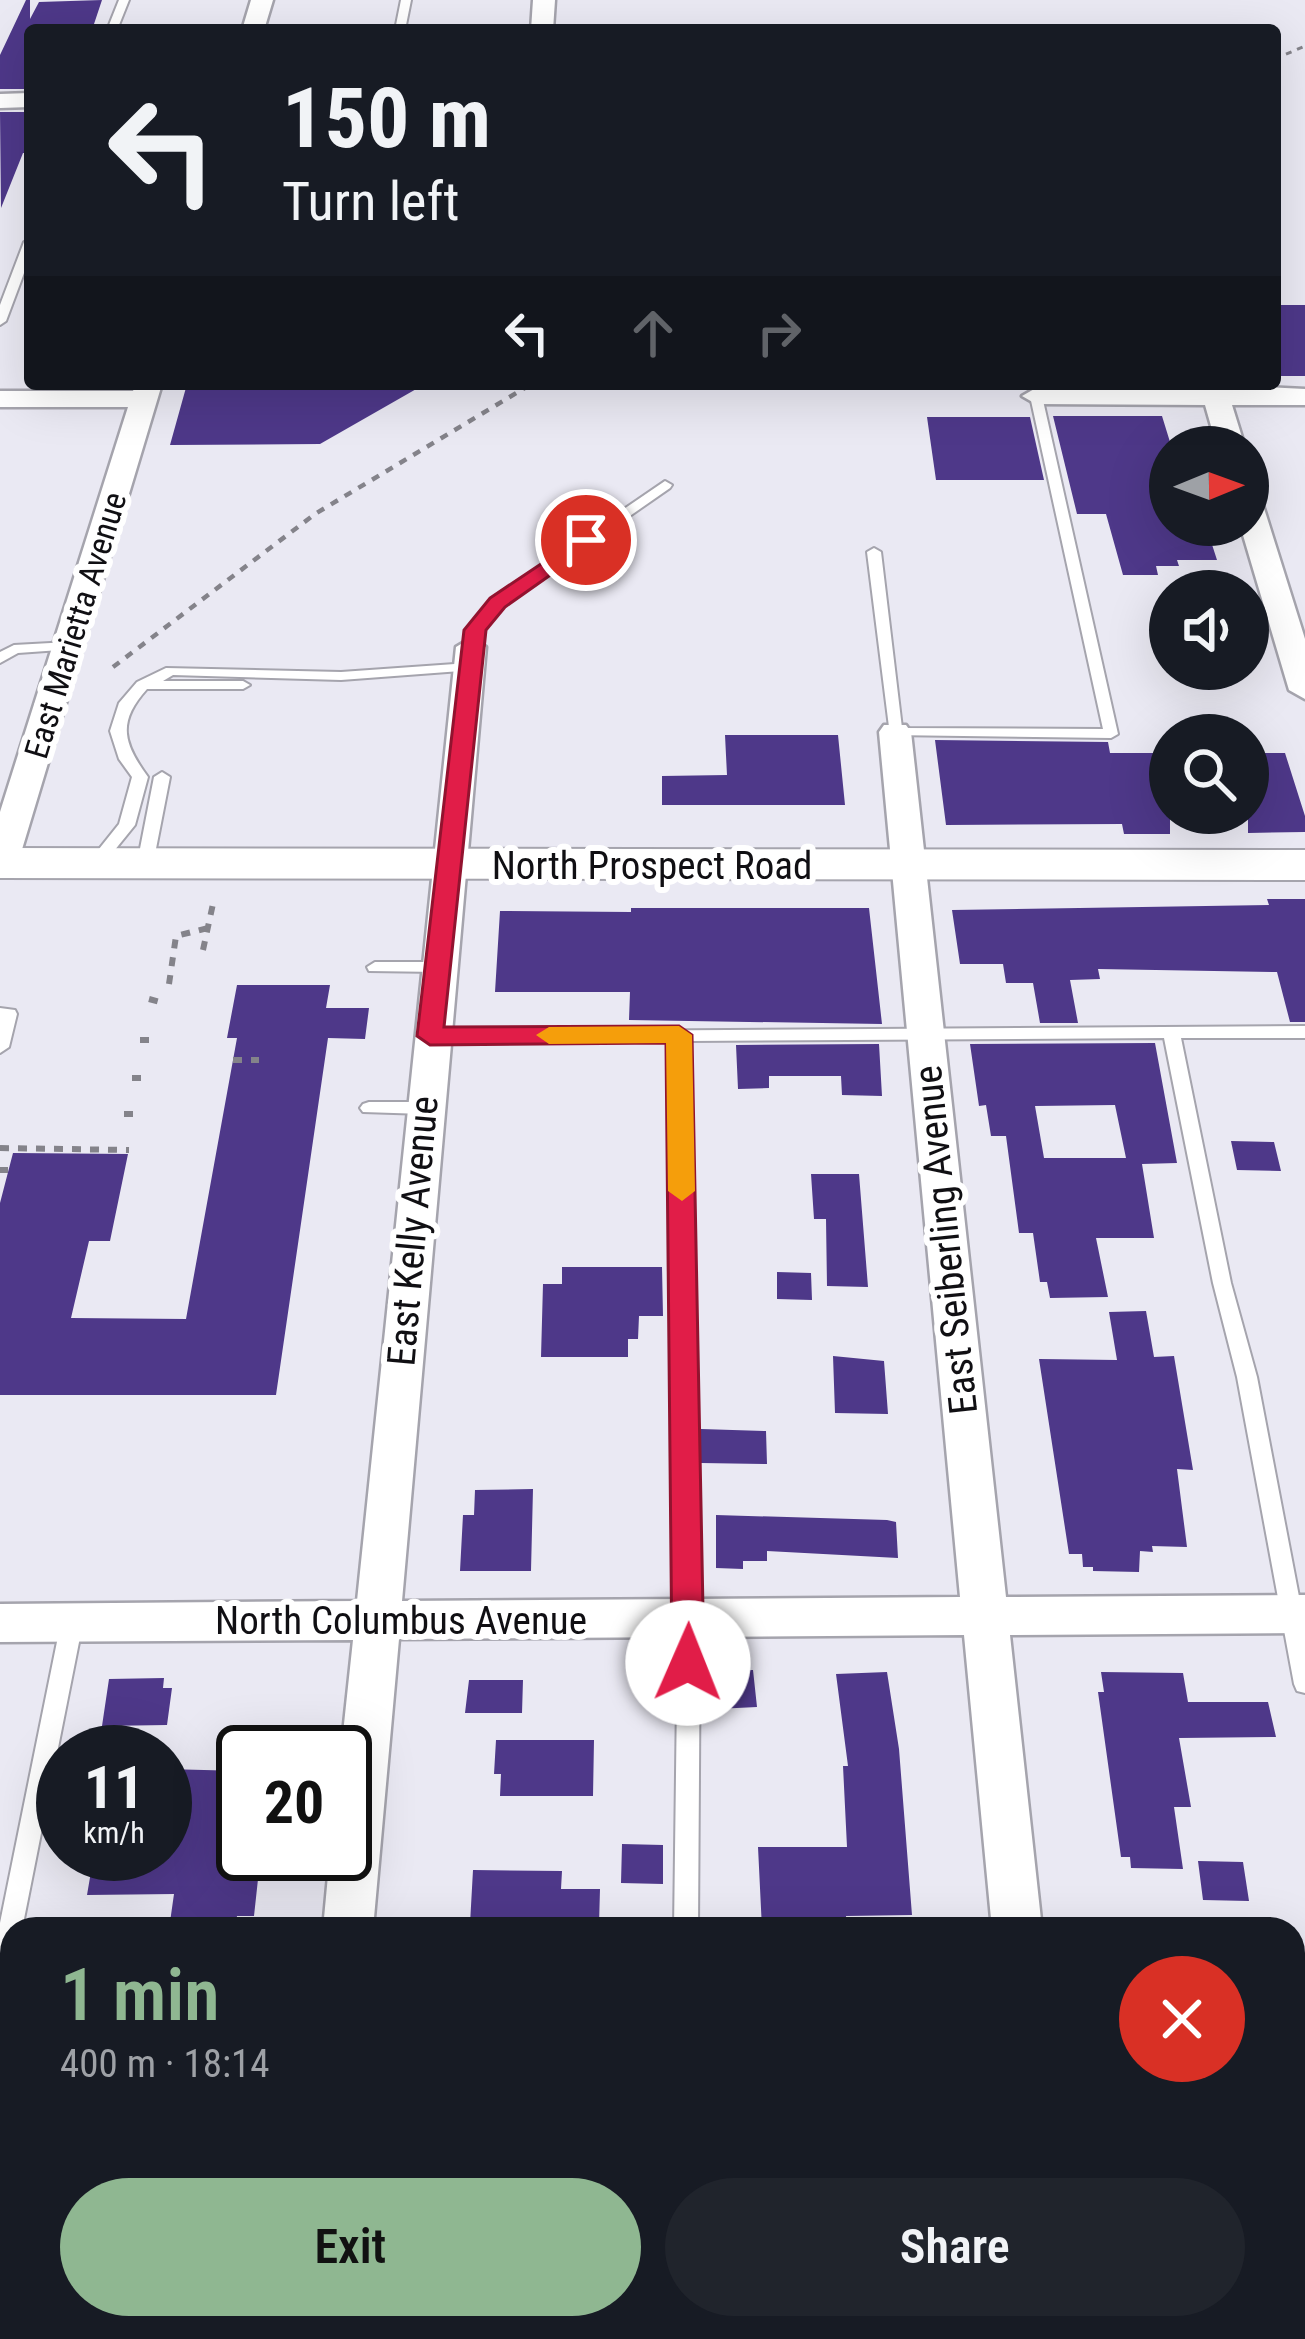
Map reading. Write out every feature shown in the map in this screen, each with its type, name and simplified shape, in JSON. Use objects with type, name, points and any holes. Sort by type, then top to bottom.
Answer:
[{"type":"main road","name":"North Prospect Road","points":[[0,864],[1305,866]]},
{"type":"street","points":[[1036,396],[1214,391],[1305,397]]},
{"type":"street","points":[[1214,391],[1225,426]]},
{"type":"street","points":[[0,399],[147,392]]},
{"type":"street","name":"East Marietta Avenue","points":[[0,864],[147,392]]},
{"type":"street","points":[[1261,546],[1305,689]]},
{"type":"street","name":"East Kelly Avenue","points":[[349,1917],[430,1036],[470,657]]},
{"type":"street","name":"East Seiberling Avenue","points":[[895,733],[1016,1917]]},
{"type":"street","name":"North Columbus Avenue","points":[[0,1623],[1297,1614]]},
{"type":"lane","points":[[0,321],[24,258]]},
{"type":"lane","points":[[895,733],[1112,734],[1036,396]]},
{"type":"lane","name":"East Kelly Avenue","points":[[470,657],[484,614],[497,602],[665,485]]},
{"type":"lane","name":"East Seiberling Avenue","points":[[874,552],[895,733]]},
{"type":"lane","points":[[0,659],[14,649],[69,646]]},
{"type":"lane","points":[[95,864],[127,825],[140,777],[117,731],[126,704],[142,685],[171,670],[341,676],[470,657]]},
{"type":"lane","points":[[145,864],[162,777]]},
{"type":"lane","points":[[375,967],[439,967]]},
{"type":"lane","points":[[0,1014],[9,1014],[0,1047]]},
{"type":"lane","points":[[430,1036],[1305,1032]]},
{"type":"lane","points":[[1171,1033],[1297,1614],[1305,1684]]},
{"type":"lane","points":[[679,1035],[689,1620],[686,1917]]},
{"type":"lane","points":[[369,1108],[424,1108]]},
{"type":"lane","points":[[13,1917],[72,1622]]},
{"type":"path","points":[[113,668],[263,551],[363,482],[522,390]]},
{"type":"path","points":[[203,950],[214,899]]},
{"type":"path","points":[[169,984],[176,936],[208,928]]},
{"type":"path","points":[[149,999],[160,1002]]},
{"type":"path","points":[[140,1040],[152,1040]]},
{"type":"path","points":[[233,1060],[260,1060]]},
{"type":"path","points":[[132,1078],[144,1078]]},
{"type":"path","points":[[124,1114],[136,1114]]},
{"type":"path","points":[[0,1148],[129,1150]]},
{"type":"building","points":[[26,0],[30,0],[30,19],[39,2],[102,0],[94,24],[24,24],[24,89],[0,89],[0,55]]},
{"type":"building","points":[[0,112],[24,112],[24,153],[1,208]]},
{"type":"building","points":[[1281,305],[1305,305],[1305,376],[1281,376]]},
{"type":"building","points":[[185,390],[414,390],[320,444],[170,445]]},
{"type":"building","points":[[1053,416],[1162,416],[1165,426],[1149,426],[1149,546],[1212,546],[1217,560],[1177,560],[1179,566],[1156,566],[1149,575],[1123,575],[1106,514],[1077,514]]},
{"type":"building","points":[[927,417],[1030,417],[1044,480],[936,480]]},
{"type":"building","points":[[725,735],[838,735],[845,805],[662,805],[662,776],[727,775]]},
{"type":"building","points":[[935,740],[1108,742],[1110,753],[1149,753],[1149,834],[1124,834],[1122,824],[946,825]]},
{"type":"building","points":[[1269,753],[1285,753],[1305,816],[1305,832],[1269,833]]},
{"type":"building","points":[[1267,899],[1305,899],[1305,1022],[1290,1022],[1277,972],[1098,969],[1100,979],[1070,980],[1078,1023],[1040,1023],[1033,983],[1006,983],[1003,964],[960,964],[952,910],[1269,905]]},
{"type":"building","points":[[631,908],[869,908],[882,1024],[629,1020],[630,992],[495,992],[500,911],[631,912]]},
{"type":"building","points":[[237,985],[330,985],[326,1008],[369,1008],[365,1039],[328,1038],[276,1395],[0,1395],[0,1203],[13,1153],[128,1154],[110,1241],[89,1241],[71,1318],[186,1319],[237,1038],[227,1038]]},
{"type":"building","points":[[1155,1043],[1177,1163],[1142,1164],[1154,1238],[1096,1238],[1108,1297],[1050,1298],[1047,1282],[1040,1282],[1033,1233],[1019,1233],[1006,1136],[991,1136],[986,1105],[979,1106],[970,1044]],"holes":[[[1115,1105],[1126,1158],[1044,1158],[1035,1106]]]},
{"type":"building","points":[[879,1044],[882,1096],[842,1095],[841,1076],[769,1076],[769,1088],[738,1089],[736,1045]]},
{"type":"building","points":[[1231,1141],[1274,1142],[1281,1171],[1237,1170]]},
{"type":"building","points":[[811,1174],[859,1174],[868,1287],[827,1286],[826,1219],[814,1219]]},
{"type":"building","points":[[562,1267],[662,1267],[663,1316],[639,1316],[638,1339],[628,1339],[628,1357],[541,1357],[543,1284],[562,1284]]},
{"type":"building","points":[[777,1272],[811,1273],[812,1300],[777,1299]]},
{"type":"building","points":[[1146,1311],[1154,1357],[1174,1356],[1193,1470],[1177,1469],[1187,1547],[1152,1546],[1153,1552],[1140,1551],[1139,1572],[1093,1571],[1093,1567],[1083,1567],[1082,1554],[1069,1554],[1039,1359],[1117,1360],[1109,1312]]},
{"type":"building","points":[[833,1356],[884,1361],[888,1414],[835,1413]]},
{"type":"building","points":[[701,1429],[766,1431],[767,1464],[701,1463]]},
{"type":"building","points":[[533,1489],[531,1571],[460,1571],[463,1515],[474,1515],[475,1490]]},
{"type":"building","points":[[716,1515],[896,1522],[898,1558],[767,1551],[767,1561],[743,1561],[743,1569],[716,1568]]},
{"type":"building","points":[[753,1670],[757,1707],[716,1709],[713,1671]]},
{"type":"building","points":[[887,1672],[899,1749],[912,1915],[761,1917],[758,1847],[847,1847],[843,1766],[848,1766],[836,1674]]},
{"type":"building","points":[[1101,1672],[1183,1673],[1188,1702],[1268,1702],[1276,1737],[1179,1738],[1191,1807],[1174,1807],[1183,1869],[1131,1868],[1130,1857],[1121,1857],[1098,1692],[1104,1692]]},
{"type":"building","points":[[164,1678],[163,1688],[172,1688],[167,1725],[102,1725],[109,1679]]},
{"type":"building","points":[[469,1680],[523,1680],[522,1713],[465,1713]]},
{"type":"building","points":[[496,1740],[594,1740],[593,1796],[500,1796],[501,1774],[494,1774]]},
{"type":"building","points":[[192,1770],[216,1770],[216,1881],[258,1881],[254,1916],[171,1917],[174,1894],[87,1895],[89,1881],[192,1881]]},
{"type":"building","points":[[622,1844],[663,1845],[663,1884],[621,1883]]},
{"type":"building","points":[[1198,1861],[1243,1862],[1249,1901],[1203,1900]]},
{"type":"building","points":[[473,1870],[562,1871],[561,1889],[600,1889],[599,1917],[470,1917]]},
{"type":"slow traffic","points":[[549,1035],[679,1035],[682,1191]]},
{"type":"route","points":[[586,540],[497,602],[475,630],[430,1036],[679,1035],[688,1663]]}]
